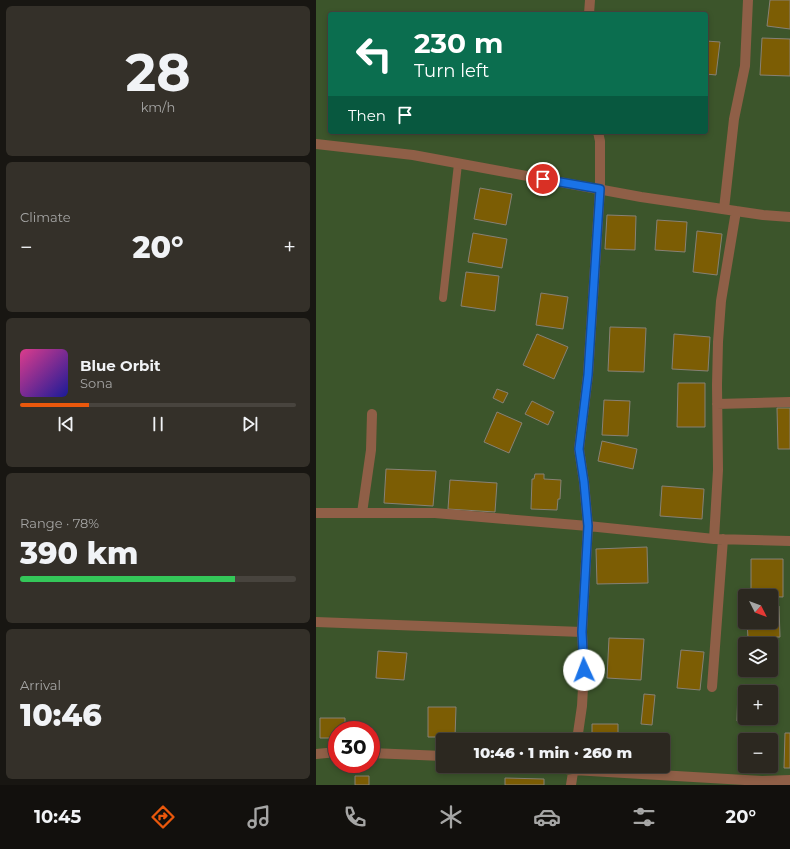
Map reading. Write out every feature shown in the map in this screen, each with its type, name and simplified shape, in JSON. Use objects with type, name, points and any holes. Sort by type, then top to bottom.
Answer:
[{"type":"street","points":[[589,12],[590,0]]},
{"type":"street","points":[[724,209],[734,119],[745,66],[748,0]]},
{"type":"street","points":[[578,733],[582,706],[584,670],[582,632],[588,526],[579,449],[588,375],[600,189],[600,141],[598,134]]},
{"type":"street","points":[[316,144],[413,155],[600,189],[736,211],[790,217]]},
{"type":"street","points":[[712,687],[719,539],[717,404],[718,342],[721,301],[736,211]]},
{"type":"street","points":[[717,404],[790,402]]},
{"type":"street","points":[[362,513],[371,450],[372,414]]},
{"type":"street","points":[[316,513],[435,513],[719,539],[790,541]]},
{"type":"street","points":[[316,622],[582,632]]},
{"type":"street","points":[[316,754],[328,753]]},
{"type":"street","points":[[380,753],[436,756]]},
{"type":"street","points":[[571,785],[573,773]]},
{"type":"street","points":[[646,773],[762,781],[790,780]]},
{"type":"lane","points":[[443,298],[458,164]]},
{"type":"green space","points":[[316,0],[790,0],[790,785],[316,785]]},
{"type":"building","points":[[770,0],[790,0],[790,29],[767,26]]},
{"type":"building","points":[[762,38],[790,39],[790,76],[760,75]]},
{"type":"building","points":[[708,41],[720,42],[716,75],[708,74]]},
{"type":"building","points":[[480,188],[512,194],[506,225],[474,219]]},
{"type":"building","points":[[607,215],[636,216],[635,250],[605,249]]},
{"type":"building","points":[[657,220],[687,222],[685,252],[655,250]]},
{"type":"building","points":[[697,231],[722,234],[717,275],[693,272]]},
{"type":"building","points":[[473,233],[507,239],[502,268],[468,262]]},
{"type":"building","points":[[466,272],[499,276],[495,311],[461,306]]},
{"type":"building","points":[[541,293],[568,297],[563,329],[536,325]]},
{"type":"building","points":[[610,327],[646,328],[644,372],[608,371]]},
{"type":"building","points":[[537,334],[568,347],[554,379],[523,365]]},
{"type":"building","points":[[674,334],[710,337],[708,371],[672,369]]},
{"type":"building","points":[[678,383],[705,383],[705,427],[677,427]]},
{"type":"building","points":[[497,389],[508,393],[503,403],[493,398]]},
{"type":"building","points":[[604,400],[630,401],[628,436],[602,435]]},
{"type":"building","points":[[532,401],[554,412],[548,425],[525,414]]},
{"type":"building","points":[[777,408],[790,408],[790,449],[778,449]]},
{"type":"building","points":[[497,412],[522,423],[509,453],[484,442]]},
{"type":"building","points":[[602,441],[637,449],[633,469],[598,461]]},
{"type":"building","points":[[386,469],[436,471],[433,506],[384,503]]},
{"type":"building","points":[[535,474],[544,474],[544,479],[561,480],[560,499],[558,499],[557,510],[531,509],[532,479],[534,479]]},
{"type":"building","points":[[450,480],[497,483],[495,512],[448,509]]},
{"type":"building","points":[[662,486],[704,489],[702,519],[660,516]]},
{"type":"building","points":[[647,547],[648,583],[597,584],[596,549]]},
{"type":"building","points":[[751,559],[783,559],[783,597],[778,597],[778,589],[751,589]]},
{"type":"building","points":[[779,606],[780,637],[748,637],[747,629],[778,629]]},
{"type":"building","points":[[609,638],[644,639],[641,680],[607,678]]},
{"type":"building","points":[[681,650],[704,652],[700,690],[677,688]]},
{"type":"building","points":[[378,651],[407,653],[404,680],[376,678]]},
{"type":"building","points":[[738,688],[738,721],[737,721]]},
{"type":"building","points":[[644,694],[655,695],[652,725],[641,724]]},
{"type":"building","points":[[428,707],[456,707],[455,733],[436,733],[436,737],[428,737]]},
{"type":"building","points":[[320,718],[345,718],[345,721],[328,721],[328,738],[320,738]]},
{"type":"building","points":[[592,724],[618,724],[618,733],[592,733]]},
{"type":"building","points":[[785,733],[790,733],[790,768],[784,768]]},
{"type":"building","points":[[355,776],[369,776],[369,785],[355,785]]},
{"type":"building","points":[[505,778],[544,779],[544,785],[505,785]]},
{"type":"route","points":[[543,179],[600,189],[588,375],[579,449],[588,526],[582,632],[584,670]]}]
